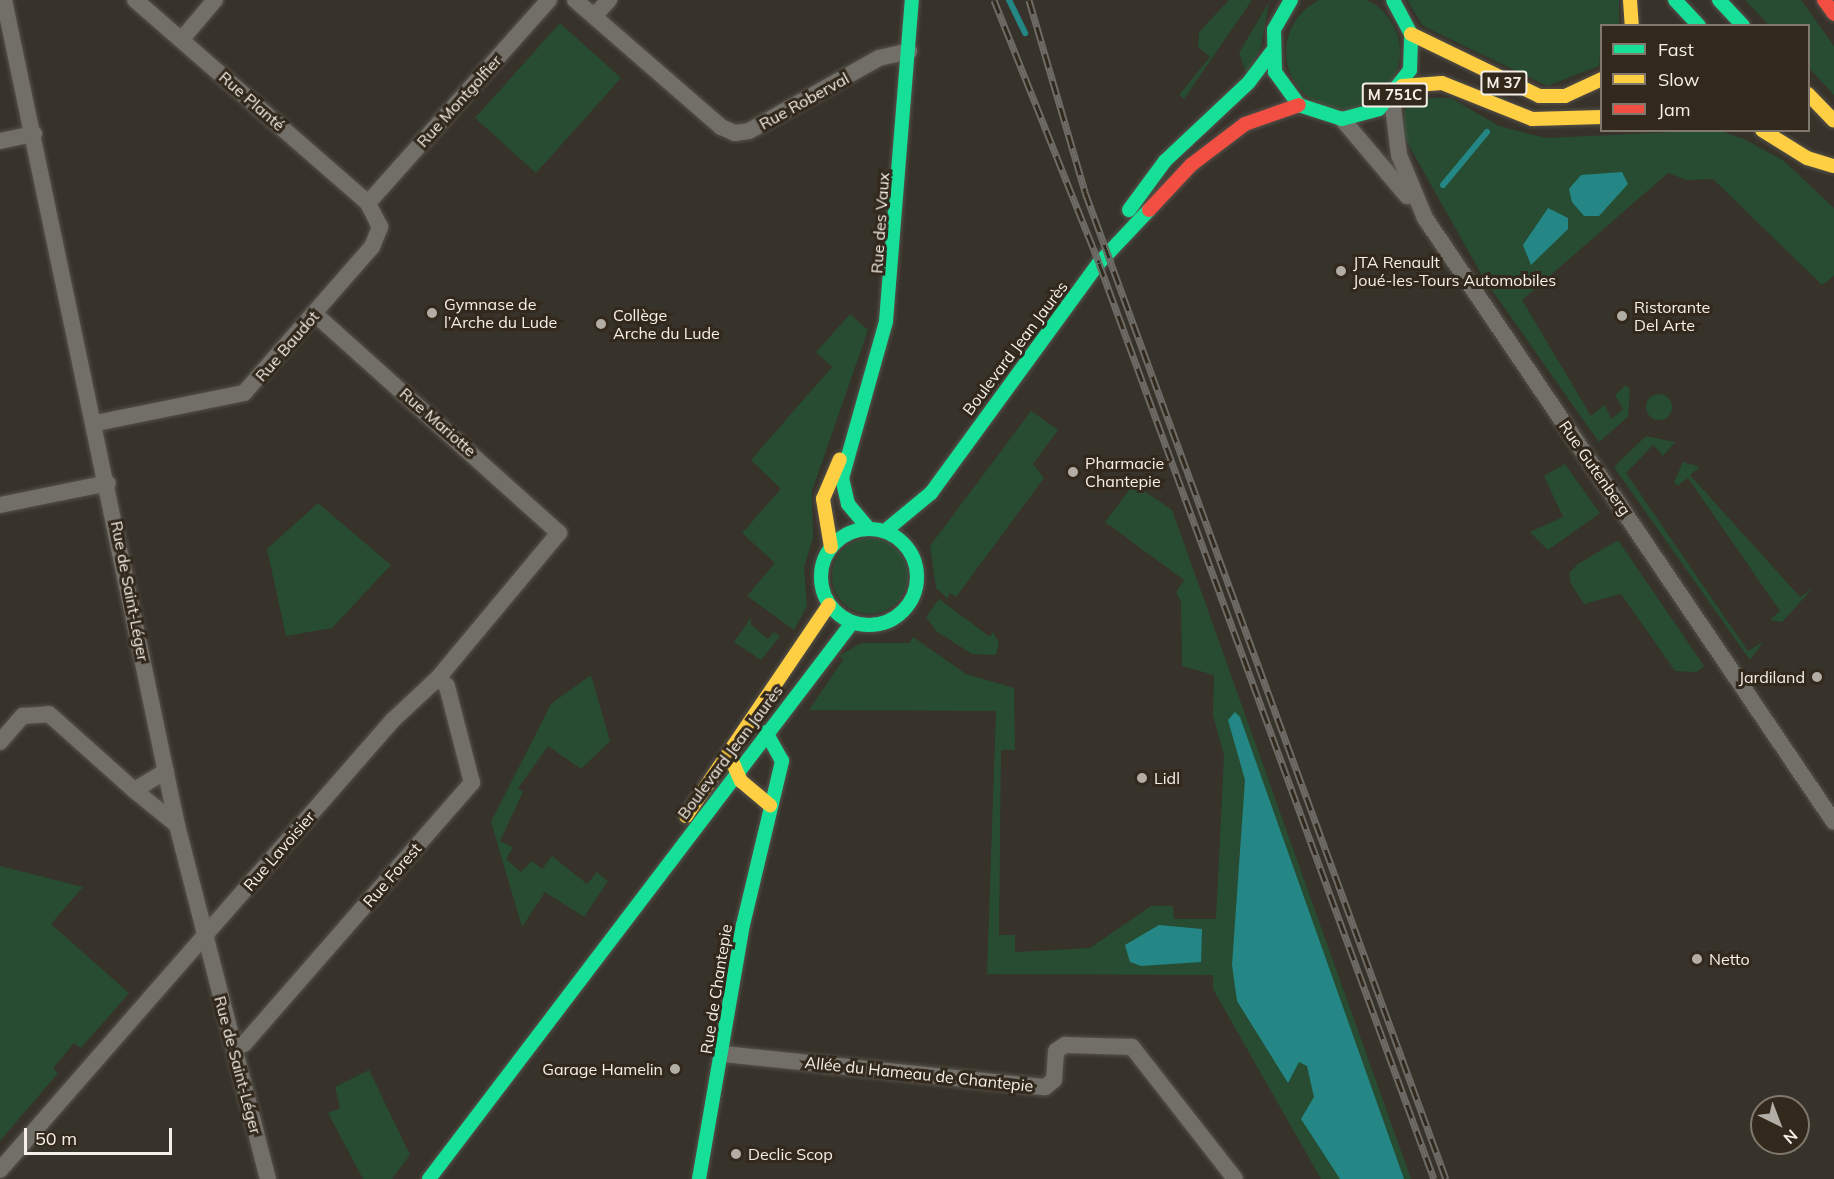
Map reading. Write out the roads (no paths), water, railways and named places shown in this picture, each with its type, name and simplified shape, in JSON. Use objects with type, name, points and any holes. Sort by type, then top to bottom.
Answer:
[{"type":"main road","name":"Rue des Vaux","points":[[831,547],[824,499],[849,444],[886,321],[912,0]]},
{"type":"main road","points":[[1291,0],[1274,30],[1272,51],[1275,72],[1299,105]]},
{"type":"main road","points":[[1393,0],[1412,34]]},
{"type":"main road","points":[[1630,0],[1632,24]]},
{"type":"main road","points":[[1675,0],[1697,24]]},
{"type":"main road","points":[[1719,0],[1741,24]]},
{"type":"main road","points":[[1824,0],[1834,14]]},
{"type":"main road","name":"M 37","points":[[1412,34],[1539,96],[1564,96],[1600,80]]},
{"type":"main road","name":"M 751C","points":[[1299,105],[1342,119],[1364,116],[1397,92],[1411,61],[1412,34]]},
{"type":"main road","name":"Boulevard Jean Jaurès","points":[[1107,254],[1133,203],[1165,160],[1249,82],[1272,51]]},
{"type":"main road","name":"M 37","points":[[1397,92],[1442,83],[1532,119],[1600,117]]},
{"type":"main road","points":[[1810,95],[1834,121]]},
{"type":"main road","name":"Boulevard Jean Jaurès","points":[[885,531],[931,493],[1107,254],[1202,154],[1245,124],[1299,105]]},
{"type":"main road","points":[[1765,132],[1807,158],[1834,167]]},
{"type":"main road","points":[[1806,138],[1834,167]]},
{"type":"main road","name":"Rue des Vaux","points":[[849,444],[843,487],[848,504],[869,529]]},
{"type":"main road","name":"Boulevard Jean Jaurès","points":[[910,551],[931,493]]},
{"type":"main road","points":[[869,529],[885,531],[910,551],[918,573],[911,602],[890,621],[851,624],[829,605],[820,575],[831,547],[869,529]]},
{"type":"main road","name":"Boulevard Jean Jaurès","points":[[429,1179],[636,899],[732,761],[829,605]]},
{"type":"main road","name":"Boulevard Jean Jaurès","points":[[636,899],[732,761],[766,732],[851,624]]},
{"type":"main road","name":"Rue de Chantepie","points":[[699,1179],[723,1054],[742,925],[782,761],[766,732]]},
{"type":"main road","points":[[732,761],[770,805]]},
{"type":"street","name":"Rue de Saint-Léger","points":[[4,0],[96,423],[177,825],[204,938],[268,1179]]},
{"type":"street","name":"Rue Planté","points":[[135,0],[368,203]]},
{"type":"street","points":[[182,39],[215,0]]},
{"type":"street","name":"Rue Montgolfier","points":[[368,203],[549,0]]},
{"type":"street","name":"Rue Roberval","points":[[575,0],[595,15],[721,127],[735,133],[749,131],[879,58],[909,51]]},
{"type":"street","points":[[595,15],[609,0]]},
{"type":"street","name":"Rue Gutenberg","points":[[1397,92],[1399,155],[1425,218],[1834,822]]},
{"type":"street","points":[[1342,119],[1425,218]]},
{"type":"street","points":[[0,141],[34,134]]},
{"type":"street","name":"Rue Baudot","points":[[96,423],[244,393],[315,314],[378,238],[378,216],[368,203]]},
{"type":"street","name":"Rue Mariotte","points":[[315,314],[559,533]]},
{"type":"street","points":[[0,505],[108,483]]},
{"type":"street","name":"Rue Lavoisier","points":[[0,1170],[393,720],[438,678],[559,533]]},
{"type":"street","name":"Rue Forest","points":[[234,1047],[244,1044],[472,783],[447,686],[438,678]]},
{"type":"street","points":[[0,742],[23,716],[49,714],[177,825]]},
{"type":"street","points":[[134,790],[166,771]]},
{"type":"street","name":"Allée du Hameau de Chantepie","points":[[723,1054],[1045,1087],[1054,1080],[1056,1051],[1065,1045],[1132,1047],[1235,1179]]},
{"type":"water","points":[[1622,172],[1628,184],[1599,216],[1584,216],[1572,202],[1569,189],[1581,175]]},
{"type":"water","points":[[1548,208],[1568,218],[1568,229],[1531,265],[1523,245]]},
{"type":"water","points":[[1235,712],[1240,717],[1404,1179],[1340,1179],[1301,1119],[1314,1097],[1307,1066],[1299,1062],[1288,1083],[1237,1001],[1232,965],[1245,780],[1228,720]]},
{"type":"water","points":[[1159,925],[1202,929],[1201,962],[1141,966],[1130,962],[1125,945]]},
{"type":"waterway","points":[[1009,0],[1025,33]]},
{"type":"waterway","points":[[1443,185],[1487,132]]},
{"type":"railway","points":[[994,0],[1099,263],[1434,1179]]},
{"type":"railway","points":[[1029,0],[1085,192],[1446,1179]]},
{"type":"place","name":"JTA Renault Joué-les-Tours Automobiles","points":[[1341,271]]},
{"type":"place","name":"Gymnase de l’Arche du Lude","points":[[432,313]]},
{"type":"place","name":"Ristorante Del Arte","points":[[1622,316]]},
{"type":"place","name":"Collège Arche du Lude","points":[[601,324]]},
{"type":"place","name":"Pharmacie Chantepie","points":[[1073,472]]},
{"type":"place","name":"Jardiland","points":[[1817,677]]},
{"type":"place","name":"Lidl","points":[[1142,778]]},
{"type":"place","name":"Netto","points":[[1697,959]]},
{"type":"place","name":"Garage Hamelin","points":[[675,1069]]},
{"type":"place","name":"Declic Scop","points":[[736,1154]]}]
